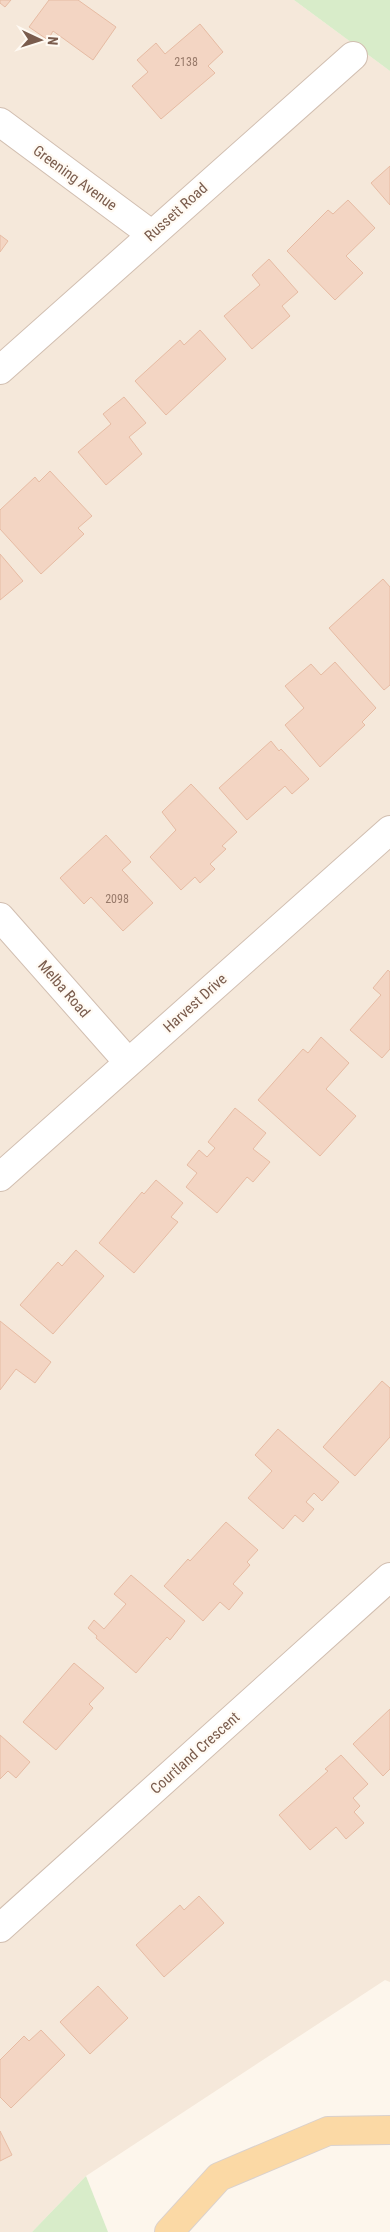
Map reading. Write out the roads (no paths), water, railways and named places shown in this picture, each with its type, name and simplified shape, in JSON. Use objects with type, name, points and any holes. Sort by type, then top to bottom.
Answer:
[{"type":"main road","points":[[169,2232],[219,2176],[328,2131],[390,2130]]},
{"type":"street","name":"Russett Road","points":[[0,370],[352,56]]},
{"type":"street","name":"Greening Avenue","points":[[0,122],[151,234]]},
{"type":"street","name":"Harvest Drive","points":[[0,1177],[390,830]]},
{"type":"street","name":"Melba Road","points":[[0,916],[128,1062]]},
{"type":"street","name":"Courtland Crescent","points":[[0,1928],[390,1577]]}]
